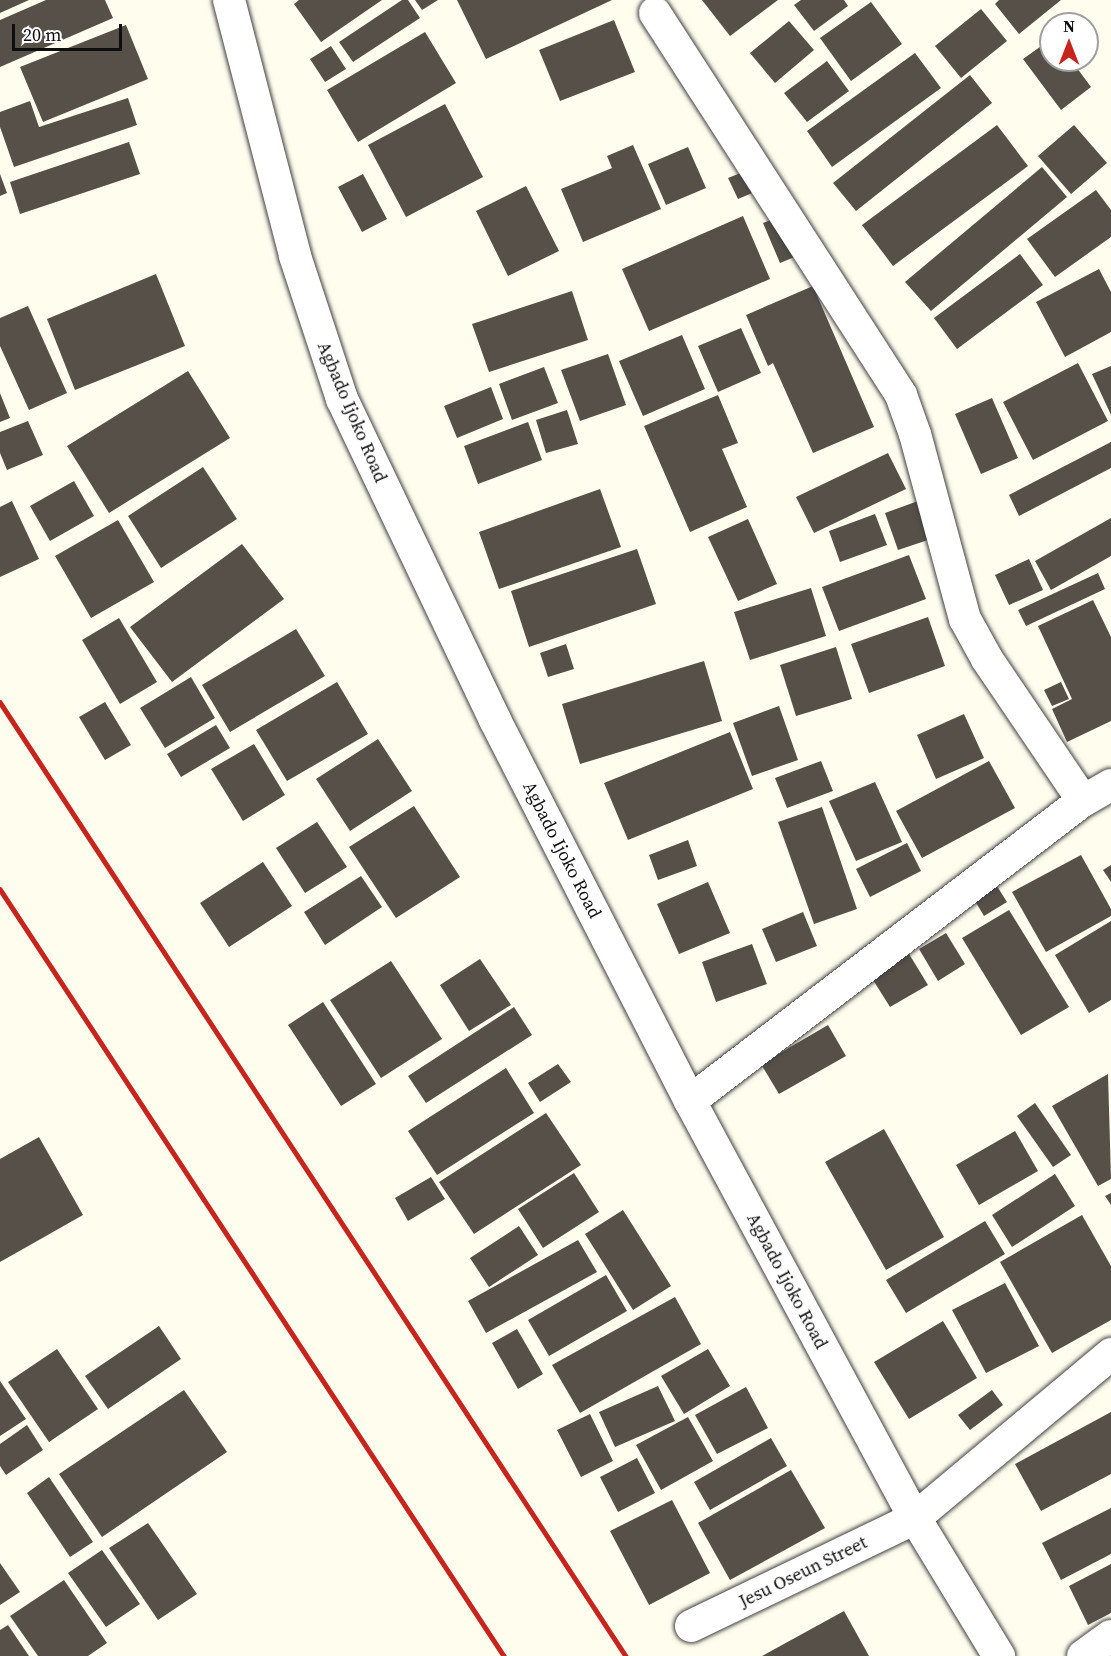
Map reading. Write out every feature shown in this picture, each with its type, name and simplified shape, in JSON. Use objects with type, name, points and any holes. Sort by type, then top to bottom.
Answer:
[{"type":"street","name":"Agbado Ijoko Road","points":[[229,0],[295,256],[342,399],[495,720],[690,1101],[915,1518],[999,1656]]},
{"type":"street","points":[[655,14],[901,395],[915,434],[965,619],[987,659],[1083,801]]},
{"type":"street","points":[[690,1101],[1083,801],[1111,785]]},
{"type":"street","name":"Jesu Oseun Street","points":[[691,1626],[915,1518],[1111,1354]]},
{"type":"street","points":[[1083,1656],[1111,1636]]},
{"type":"building","points":[[0,0],[29,0],[0,13]]},
{"type":"building","points":[[46,0],[105,0],[113,18],[0,67],[0,20]]},
{"type":"building","points":[[299,0],[382,0],[321,42],[294,4]]},
{"type":"building","points":[[402,0],[408,0],[420,18],[353,62],[339,42]]},
{"type":"building","points":[[415,0],[438,0],[422,10]]},
{"type":"building","points":[[457,0],[612,0],[486,59]]},
{"type":"building","points":[[702,0],[778,0],[730,36]]},
{"type":"building","points":[[801,0],[844,0],[848,6],[814,31],[794,5]]},
{"type":"building","points":[[999,0],[1061,0],[1046,12],[1039,12],[1039,18],[1019,34],[995,4]]},
{"type":"building","points":[[871,2],[902,44],[851,81],[820,38]]},
{"type":"building","points":[[981,9],[1007,41],[961,78],[935,46]]},
{"type":"building","points":[[614,20],[635,72],[560,101],[539,50]]},
{"type":"building","points":[[789,21],[814,50],[775,83],[750,53]]},
{"type":"building","points":[[126,25],[148,79],[43,122],[20,67]]},
{"type":"building","points":[[425,32],[456,83],[358,142],[327,90]]},
{"type":"building","points":[[331,46],[346,69],[325,82],[310,59]]},
{"type":"building","points":[[1039,48],[1039,72],[1080,72],[1091,87],[1061,110],[1023,59]]},
{"type":"building","points":[[915,53],[941,88],[832,167],[807,131]]},
{"type":"building","points":[[827,61],[849,91],[807,122],[784,93]]},
{"type":"building","points":[[970,75],[992,103],[856,211],[833,183]]},
{"type":"building","points":[[128,98],[137,125],[14,167],[0,127],[0,112],[30,101],[39,127]]},
{"type":"building","points":[[445,104],[483,177],[406,217],[368,145]]},
{"type":"building","points":[[997,125],[1028,166],[893,266],[862,225]]},
{"type":"building","points":[[1074,125],[1107,163],[1071,194],[1038,156]]},
{"type":"building","points":[[129,142],[140,174],[20,214],[10,182]]},
{"type":"building","points":[[633,145],[661,209],[583,242],[561,189],[612,168],[607,156]]},
{"type":"building","points":[[688,147],[706,188],[666,205],[648,164]]},
{"type":"building","points":[[1042,167],[1067,197],[931,311],[905,282]]},
{"type":"building","points":[[748,170],[757,191],[738,199],[728,178]]},
{"type":"building","points":[[0,174],[7,193],[0,196]]},
{"type":"building","points":[[363,174],[387,219],[362,232],[338,187]]},
{"type":"building","points":[[526,186],[559,251],[508,276],[476,211]]},
{"type":"building","points":[[1096,190],[1111,210],[1111,237],[1055,277],[1027,239]]},
{"type":"building","points":[[743,216],[770,279],[649,331],[622,269]]},
{"type":"building","points":[[781,216],[797,256],[780,263],[763,223]]},
{"type":"building","points":[[1020,254],[1043,285],[957,349],[934,318]]},
{"type":"building","points":[[1099,269],[1111,292],[1111,332],[1065,357],[1036,302]]},
{"type":"building","points":[[156,274],[185,346],[75,390],[47,319]]},
{"type":"building","points":[[813,286],[874,427],[813,453],[773,363],[768,366],[746,315]]},
{"type":"building","points":[[572,291],[588,340],[489,372],[472,324]]},
{"type":"building","points":[[28,306],[67,393],[29,410],[0,346],[0,318]]},
{"type":"building","points":[[741,328],[761,373],[718,392],[698,346]]},
{"type":"building","points":[[682,335],[705,389],[643,416],[619,361]]},
{"type":"building","points":[[608,354],[626,405],[580,421],[561,370]]},
{"type":"building","points":[[1078,363],[1108,421],[1033,460],[1003,402]]},
{"type":"building","points":[[1111,366],[1111,415],[1092,374]]},
{"type":"building","points":[[544,367],[558,403],[512,420],[499,384]]},
{"type":"building","points":[[188,371],[230,438],[109,513],[67,446]]},
{"type":"building","points":[[491,387],[503,419],[457,438],[444,406]]},
{"type":"building","points":[[0,393],[10,418],[0,422]]},
{"type":"building","points":[[718,395],[738,443],[722,449],[747,507],[690,532],[644,426]]},
{"type":"building","points":[[992,398],[1018,458],[981,474],[955,414]]},
{"type":"building","points":[[567,410],[578,444],[546,453],[536,420]]},
{"type":"building","points":[[28,421],[43,455],[7,470],[0,453],[0,432]]},
{"type":"building","points":[[528,422],[542,460],[478,484],[464,446]]},
{"type":"building","points":[[1111,442],[1111,468],[1019,516],[1009,495]]},
{"type":"building","points":[[888,453],[906,489],[814,533],[796,497]]},
{"type":"building","points":[[203,467],[237,519],[161,568],[128,516]]},
{"type":"building","points":[[74,481],[94,516],[50,541],[30,506]]},
{"type":"building","points":[[600,489],[621,547],[499,589],[479,532]]},
{"type":"building","points":[[12,501],[39,559],[0,577],[0,507]]},
{"type":"building","points":[[918,501],[931,539],[898,550],[885,513]]},
{"type":"building","points":[[875,514],[887,545],[840,562],[829,531]]},
{"type":"building","points":[[1111,518],[1111,556],[1051,590],[1035,561]]},
{"type":"building","points":[[748,519],[777,584],[738,601],[708,537]]},
{"type":"building","points":[[118,520],[154,582],[91,618],[55,556]]},
{"type":"building","points":[[242,544],[284,599],[172,682],[130,627]]},
{"type":"building","points":[[637,549],[656,604],[529,647],[511,591]]},
{"type":"building","points":[[909,555],[926,599],[839,631],[822,587]]},
{"type":"building","points":[[1029,559],[1043,590],[1009,605],[995,575]]},
{"type":"building","points":[[1098,573],[1105,589],[1026,626],[1018,610]]},
{"type":"building","points":[[811,588],[826,636],[750,660],[734,612]]},
{"type":"building","points":[[1093,600],[1111,637],[1111,721],[1067,742],[1052,709],[1072,699],[1038,626]]},
{"type":"building","points":[[928,617],[945,666],[869,693],[851,644]]},
{"type":"building","points":[[119,618],[157,682],[120,704],[82,640]]},
{"type":"building","points":[[296,629],[325,676],[230,732],[202,685]]},
{"type":"building","points":[[566,644],[574,669],[548,677],[540,653]]},
{"type":"building","points":[[836,647],[852,699],[796,716],[780,665]]},
{"type":"building","points":[[704,661],[722,721],[580,764],[562,704]]},
{"type":"building","points":[[191,677],[215,718],[165,748],[140,708]]},
{"type":"building","points":[[337,682],[368,734],[287,781],[256,730]]},
{"type":"building","points":[[1061,682],[1069,699],[1052,706],[1044,690]]},
{"type":"building","points":[[105,702],[131,745],[105,760],[79,717]]},
{"type":"building","points":[[779,706],[798,760],[752,776],[733,723]]},
{"type":"building","points":[[964,714],[984,758],[936,779],[917,735]]},
{"type":"building","points":[[216,725],[230,748],[181,777],[167,754]]},
{"type":"building","points":[[730,732],[753,789],[628,840],[604,783]]},
{"type":"building","points":[[378,739],[412,791],[350,831],[316,779]]},
{"type":"building","points":[[254,744],[285,795],[243,821],[211,769]]},
{"type":"building","points":[[821,761],[833,791],[787,808],[775,778]]},
{"type":"building","points":[[989,761],[1015,808],[922,858],[896,811]]},
{"type":"building","points":[[875,782],[902,842],[856,861],[829,801]]},
{"type":"building","points":[[414,806],[460,877],[396,918],[349,847]]},
{"type":"building","points":[[822,807],[857,909],[814,924],[778,822]]},
{"type":"building","points":[[317,822],[347,867],[305,893],[276,848]]},
{"type":"building","points":[[688,840],[697,866],[658,880],[649,855]]},
{"type":"building","points":[[907,843],[921,871],[870,897],[856,869]]},
{"type":"building","points":[[1081,855],[1111,909],[1111,916],[1046,952],[1012,892]]},
{"type":"building","points":[[263,862],[292,906],[229,947],[200,903]]},
{"type":"building","points":[[1111,865],[1111,882],[1103,870]]},
{"type":"building","points":[[361,876],[382,907],[325,945],[304,912]]},
{"type":"building","points":[[708,882],[730,933],[679,954],[657,904]]},
{"type":"building","points":[[995,883],[1007,902],[984,916],[972,896]]},
{"type":"building","points":[[1009,910],[1069,1007],[1021,1035],[962,938]]},
{"type":"building","points":[[803,912],[817,946],[776,962],[762,929]]},
{"type":"building","points":[[1111,921],[1111,1000],[1089,1013],[1055,955]]},
{"type":"building","points":[[946,933],[965,964],[938,981],[919,949]]},
{"type":"building","points":[[752,944],[767,984],[716,1002],[702,962]]},
{"type":"building","points":[[906,949],[928,985],[890,1007],[868,972]]},
{"type":"building","points":[[480,959],[511,1005],[469,1031],[440,985]]},
{"type":"building","points":[[391,961],[442,1039],[381,1078],[330,1000]]},
{"type":"building","points":[[323,1002],[376,1084],[341,1106],[288,1025]]},
{"type":"building","points":[[514,1007],[532,1035],[426,1103],[408,1076]]},
{"type":"building","points":[[828,1025],[846,1056],[779,1094],[761,1064]]},
{"type":"building","points":[[558,1064],[571,1082],[540,1102],[528,1083]]},
{"type":"building","points":[[506,1068],[534,1113],[437,1175],[408,1131]]},
{"type":"building","points":[[1108,1074],[1111,1179],[1098,1186],[1052,1106]]},
{"type":"building","points":[[1035,1103],[1071,1155],[1053,1167],[1017,1116]]},
{"type":"building","points":[[546,1113],[581,1165],[474,1234],[439,1182]]},
{"type":"building","points":[[884,1129],[944,1237],[886,1270],[825,1162]]},
{"type":"building","points":[[1015,1131],[1038,1171],[979,1205],[956,1165]]},
{"type":"building","points":[[39,1137],[83,1215],[0,1262],[0,1159]]},
{"type":"building","points":[[574,1173],[599,1212],[543,1248],[518,1209]]},
{"type":"building","points":[[1055,1174],[1075,1206],[1012,1247],[992,1215]]},
{"type":"building","points":[[431,1177],[445,1199],[408,1221],[395,1198]]},
{"type":"building","points":[[1111,1193],[1111,1205],[1105,1196]]},
{"type":"building","points":[[623,1210],[671,1286],[633,1310],[585,1234]]},
{"type":"building","points":[[1082,1215],[1111,1266],[1111,1320],[1052,1353],[1000,1262]]},
{"type":"building","points":[[985,1221],[1005,1254],[906,1313],[886,1280]]},
{"type":"building","points":[[519,1226],[538,1255],[489,1287],[470,1258]]},
{"type":"building","points":[[578,1240],[597,1272],[486,1333],[468,1301]]},
{"type":"building","points":[[606,1275],[627,1311],[549,1356],[528,1320]]},
{"type":"building","points":[[1005,1283],[1039,1346],[986,1373],[952,1310]]},
{"type":"building","points":[[675,1297],[701,1344],[580,1413],[552,1365]]},
{"type":"building","points":[[943,1321],[977,1378],[909,1419],[874,1362]]},
{"type":"building","points":[[159,1326],[181,1359],[108,1409],[85,1376]]},
{"type":"building","points":[[517,1329],[543,1374],[518,1389],[492,1343]]},
{"type":"building","points":[[57,1349],[98,1409],[49,1442],[8,1382]]},
{"type":"building","points":[[708,1349],[730,1386],[684,1414],[661,1376]]},
{"type":"building","points":[[0,1381],[26,1419],[0,1436]]},
{"type":"building","points":[[658,1386],[675,1421],[615,1447],[599,1412]]},
{"type":"building","points":[[746,1387],[768,1428],[717,1454],[695,1415]]},
{"type":"building","points":[[184,1390],[227,1452],[102,1537],[59,1474]]},
{"type":"building","points":[[992,1390],[1003,1405],[970,1430],[958,1415]]},
{"type":"building","points":[[1111,1412],[1111,1474],[1041,1511],[1015,1464]]},
{"type":"building","points":[[590,1414],[613,1461],[581,1477],[557,1430]]},
{"type":"building","points":[[688,1417],[713,1461],[661,1490],[636,1445]]},
{"type":"building","points":[[27,1425],[43,1450],[6,1475],[0,1466],[0,1444]]},
{"type":"building","points":[[771,1438],[787,1466],[710,1510],[694,1482]]},
{"type":"building","points":[[637,1458],[655,1493],[618,1512],[600,1477]]},
{"type":"building","points":[[791,1470],[825,1528],[730,1580],[698,1523]]},
{"type":"building","points":[[49,1477],[93,1542],[70,1557],[27,1493]]},
{"type":"building","points":[[672,1500],[710,1573],[649,1605],[610,1531]]},
{"type":"building","points":[[1111,1508],[1111,1554],[1061,1580],[1042,1543]]},
{"type":"building","points":[[148,1523],[197,1594],[158,1620],[109,1548]]},
{"type":"building","points":[[102,1550],[140,1604],[106,1627],[68,1573]]},
{"type":"building","points":[[0,1563],[20,1592],[0,1605]]},
{"type":"building","points":[[1111,1564],[1111,1613],[1088,1625],[1069,1586]]},
{"type":"building","points":[[64,1580],[107,1643],[88,1656],[38,1656],[10,1616]]},
{"type":"building","points":[[844,1611],[869,1656],[762,1656]]},
{"type":"building","points":[[8,1625],[29,1656],[0,1656],[0,1630]]},
{"type":"railway","points":[[0,702],[626,1656]]},
{"type":"railway","points":[[0,889],[504,1656]]}]
